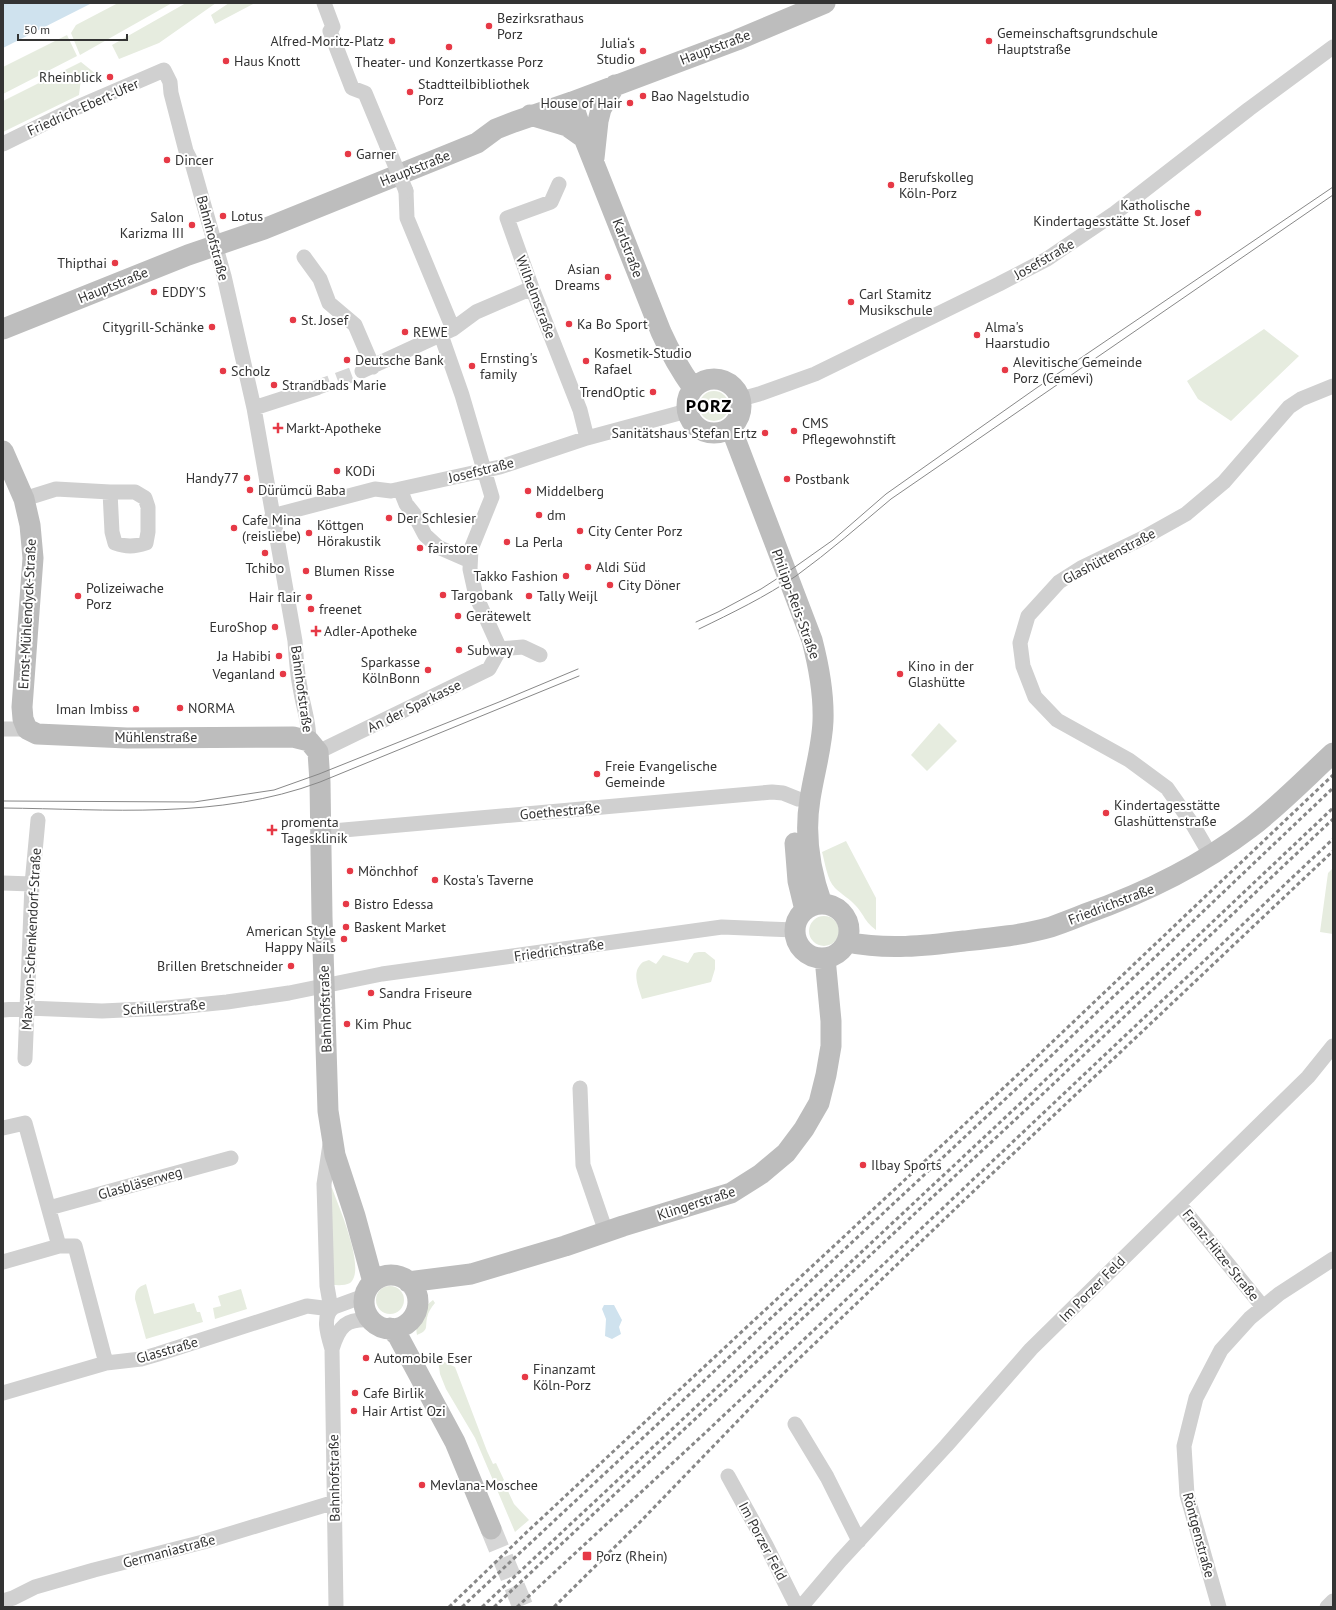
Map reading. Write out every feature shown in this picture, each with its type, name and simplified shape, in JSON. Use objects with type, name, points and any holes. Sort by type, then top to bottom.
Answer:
[{"type":"street","points":[[324,3],[333,27],[330,31],[352,88],[365,93],[406,192],[407,218],[447,332],[462,395],[492,497],[471,551],[470,569],[476,596],[500,649],[523,646],[540,655]]},
{"type":"street","name":"Hauptstraße","points":[[3,329],[216,245],[245,236],[305,213],[477,143],[496,129],[530,115],[572,102],[737,40],[825,3]]},
{"type":"street","name":"Josefstraße","points":[[741,399],[815,374],[1005,281],[1046,259],[1115,213],[1249,109],[1333,47]]},
{"type":"street","name":"Friedrich-Ebert-Ufer","points":[[3,144],[78,107],[164,70]]},
{"type":"street","name":"Bahnhofstraße","points":[[164,70],[170,82],[171,93],[186,151],[192,163],[216,245],[254,408],[295,640],[296,664],[300,688],[314,747],[320,782],[327,1088],[331,1137],[340,1175],[355,1216],[384,1284]]},
{"type":"street","points":[[594,162],[595,139],[601,109],[615,85]]},
{"type":"street","name":"Karlstraße","points":[[572,102],[584,138],[660,332],[670,352],[694,388]]},
{"type":"street","points":[[530,115],[567,126],[584,138]]},
{"type":"street","name":"Wilhelmstraße","points":[[559,184],[551,202],[508,218],[532,288],[580,410],[587,438]]},
{"type":"street","points":[[304,257],[320,279],[329,303],[356,325],[367,369],[447,332],[476,312],[532,288]]},
{"type":"street","points":[[711,379],[721,379],[730,383],[737,390],[741,399],[742,410],[738,420],[725,431],[713,434],[701,430],[692,422],[687,411],[689,395],[694,388],[701,382],[711,379]]},
{"type":"street","name":"Glashüttenstraße","points":[[1211,856],[1193,825],[1167,788],[1128,760],[1057,720],[1034,697],[1023,666],[1020,643],[1028,616],[1059,582],[1081,568],[1143,538],[1186,514],[1224,482],[1289,407],[1301,399],[1333,386]]},
{"type":"street","points":[[254,408],[316,388]]},
{"type":"street","name":"Josefstraße","points":[[272,516],[375,489],[391,491],[500,467],[587,438],[687,411]]},
{"type":"street","name":"Philipp-Reis-Straße","points":[[725,431],[763,536],[775,580],[806,669],[810,694],[810,722],[795,828],[798,881],[814,907]]},
{"type":"street","name":"Philipp-Reis-Straße","points":[[725,431],[812,640],[819,666],[823,693],[823,723],[810,800],[808,828],[809,852],[813,877],[814,907]]},
{"type":"street","name":"Ernst-Mühlendyck-Straße","points":[[3,451],[24,499],[30,525],[33,558],[22,707],[23,719],[27,729]]},
{"type":"street","points":[[24,499],[56,489],[110,492]]},
{"type":"street","points":[[400,489],[406,504],[414,514],[425,535],[438,547],[470,562]]},
{"type":"street","name":"An der Sparkasse","points":[[314,747],[489,670],[500,649]]},
{"type":"street","name":"Mühlenstraße","points":[[3,729],[27,729],[37,734],[127,738],[293,738],[314,747]]},
{"type":"street","name":"Friedrichstraße","points":[[847,942],[862,945],[890,947],[918,946],[989,938],[1050,927],[1117,903],[1159,885],[1211,856],[1251,828],[1333,753]]},
{"type":"street","name":"Goethestraße","points":[[321,832],[772,792],[783,793],[798,799]]},
{"type":"street","name":"Max-von-Schenkendorf-Straße","points":[[25,1059],[32,884],[38,820]]},
{"type":"street","points":[[3,883],[32,884]]},
{"type":"street","points":[[814,907],[835,908],[845,916],[848,924],[849,933],[847,942],[838,953],[825,958],[818,958],[806,953],[798,943],[795,930],[799,916],[814,907]]},
{"type":"street","name":"Friedrichstraße","points":[[324,986],[382,974],[722,927],[795,930]]},
{"type":"street","name":"Klingerstraße","points":[[384,1284],[471,1274],[565,1246],[731,1193],[761,1174],[786,1153],[804,1129],[818,1103],[826,1075],[831,1046],[831,1021],[825,958]]},
{"type":"street","name":"Schillerstraße","points":[[3,1010],[27,1008],[102,1011],[167,1008],[227,1002],[289,993],[324,986]]},
{"type":"street","name":"Im Porzer Feld","points":[[801,1607],[859,1540],[946,1446],[1031,1350],[1308,1077],[1333,1046]]},
{"type":"street","points":[[580,1088],[584,1165],[606,1232]]},
{"type":"street","points":[[3,1128],[25,1123],[59,1246]]},
{"type":"street","name":"Bahnhofstraße","points":[[331,1137],[324,1184],[327,1286],[331,1309],[327,1320],[327,1327],[332,1349],[336,1607]]},
{"type":"street","name":"Glasbläserweg","points":[[49,1208],[231,1158]]},
{"type":"street","name":"Franz-Hitze-Straße","points":[[1179,1204],[1263,1307]]},
{"type":"street","points":[[3,1262],[59,1246],[75,1246],[106,1363]]},
{"type":"street","name":"Röntgenstraße","points":[[1219,1607],[1187,1495],[1184,1446],[1196,1398],[1221,1350],[1250,1318],[1263,1307],[1333,1259]]},
{"type":"street","name":"Klingerstraße","points":[[413,1312],[471,1274]]},
{"type":"street","points":[[384,1284],[364,1307],[371,1320],[381,1327],[390,1328],[400,1326],[413,1312]]},
{"type":"street","points":[[331,1309],[384,1284],[416,1292],[410,1330],[426,1372],[433,1400]]},
{"type":"street","name":"Glasstraße","points":[[3,1393],[106,1363],[141,1359],[307,1306],[331,1309]]},
{"type":"street","name":"Bahnhofstraße","points":[[332,1349],[336,1336],[343,1326],[356,1320],[371,1320]]},
{"type":"street","points":[[390,1328],[398,1336],[418,1376],[433,1400],[455,1442],[491,1529]]},
{"type":"street","points":[[795,1424],[825,1473],[859,1540]]},
{"type":"street","name":"Im Porzer Feld","points":[[728,1476],[766,1545],[797,1607]]},
{"type":"street","name":"Germaniastraße","points":[[3,1601],[13,1598],[35,1587],[203,1542],[335,1502]]},
{"type":"street","points":[[1327,1607],[1333,1601]]},
{"type":"shaded area","points":[[118,3],[172,3],[80,55],[71,33],[76,25]]},
{"type":"shaded area","points":[[186,3],[216,3],[159,43],[119,59],[112,45]]},
{"type":"shaded area","points":[[229,3],[255,3],[215,24],[211,15]]},
{"type":"shaded area","points":[[67,35],[77,56],[3,94],[3,67]]},
{"type":"shaded area","points":[[81,62],[96,74],[81,79],[79,95],[3,132],[3,101]]},
{"type":"shaded area","points":[[1264,329],[1299,356],[1231,421],[1198,399],[1187,381]]},
{"type":"shaded area","points":[[714,391],[725,395],[729,406],[725,417],[714,421],[703,417],[699,406],[703,395]]},
{"type":"shaded area","points":[[939,723],[957,741],[927,771],[911,755]]},
{"type":"shaded area","points":[[846,841],[876,898],[876,930],[869,924],[854,903],[832,885],[828,876],[822,852]]},
{"type":"shaded area","points":[[1333,868],[1333,934],[1320,932],[1328,873]]},
{"type":"shaded area","points":[[824,916],[830,917],[838,925],[838,937],[830,945],[824,946],[818,945],[810,937],[809,931],[810,925],[818,917]]},
{"type":"shaded area","points":[[705,952],[715,960],[715,969],[711,982],[642,999],[637,984],[636,974],[639,966],[643,962],[649,960],[656,964],[663,955],[688,963],[694,953]]},
{"type":"shaded area","points":[[329,1188],[332,1188],[340,1208],[350,1237],[353,1252],[355,1265],[354,1276],[350,1283],[346,1285],[332,1285]]},
{"type":"shaded area","points":[[146,1284],[154,1314],[194,1303],[197,1312],[200,1312],[203,1322],[146,1339],[135,1299],[138,1289]]},
{"type":"shaded area","points":[[390,1286],[400,1290],[404,1300],[400,1310],[390,1314],[380,1310],[376,1300],[380,1290]]},
{"type":"shaded area","points":[[241,1289],[247,1309],[215,1319],[213,1308],[221,1306],[218,1296]]},
{"type":"shaded area","points":[[433,1300],[435,1303],[428,1314],[426,1328],[423,1332],[417,1335],[416,1330],[420,1315],[425,1307]]},
{"type":"shaded area","points":[[438,1359],[455,1367],[487,1451],[493,1464],[496,1463],[504,1480],[502,1482],[505,1489],[507,1489],[514,1504],[529,1520],[515,1532],[475,1438],[446,1389],[440,1374]]},
{"type":"water","points":[[3,3],[92,3],[3,48]]},
{"type":"water","points":[[604,1305],[614,1305],[622,1320],[619,1327],[621,1334],[612,1339],[605,1336],[606,1319],[602,1309]]},
{"type":"tunnel","points":[[316,388],[362,371]]},
{"type":"tunnel","points":[[491,1529],[523,1607]]},
{"type":"tram line","points":[[696,622],[761,589],[792,569],[833,540],[886,494],[1035,389],[1333,187]]},
{"type":"tram line","points":[[699,629],[760,598],[796,576],[891,499],[1333,195]]},
{"type":"tram line","points":[[3,801],[194,802],[274,790],[319,774],[578,669]]},
{"type":"tram line","points":[[3,808],[163,810],[243,802],[282,794],[320,782],[579,676]]},
{"type":"railway","points":[[449,1607],[529,1530],[1027,1066],[1333,775]]},
{"type":"railway","points":[[462,1607],[1031,1075],[1333,788]]},
{"type":"railway","points":[[482,1607],[1041,1084],[1333,808]]},
{"type":"railway","points":[[494,1607],[1047,1090],[1333,819]]},
{"type":"railway","points":[[517,1607],[704,1434],[1333,839]]},
{"type":"railway","points":[[554,1607],[640,1522],[784,1373],[1333,851]]},
{"type":"place","name":"Bezirksrathaus Porz","points":[[489,26]]},
{"type":"place","name":"Alfred-Moritz-Platz","points":[[392,41]]},
{"type":"place","name":"Gemeinschaftsgrundschule Hauptstraße","points":[[989,41]]},
{"type":"place","name":"Theater- und Konzertkasse Porz","points":[[449,47]]},
{"type":"place","name":"Julia‘s Studio","points":[[643,51]]},
{"type":"place","name":"Haus Knott","points":[[226,61]]},
{"type":"place","name":"Rheinblick","points":[[110,77]]},
{"type":"place","name":"Stadtteilbibliothek Porz","points":[[410,92]]},
{"type":"place","name":"Bao Nagelstudio","points":[[643,96]]},
{"type":"place","name":"House of Hair","points":[[630,103]]},
{"type":"place","name":"Garner","points":[[348,154]]},
{"type":"place","name":"Dincer","points":[[167,160]]},
{"type":"place","name":"Berufskolleg Köln-Porz","points":[[891,185]]},
{"type":"place","name":"Katholische Kindertagesstätte St. Josef","points":[[1198,213]]},
{"type":"place","name":"Lotus","points":[[223,216]]},
{"type":"place","name":"Salon Karizma III","points":[[192,225]]},
{"type":"place","name":"Thipthai","points":[[115,263]]},
{"type":"place","name":"Asian Dreams","points":[[608,277]]},
{"type":"place","name":"EDDY'S","points":[[154,292]]},
{"type":"place","name":"Carl Stamitz Musikschule","points":[[851,302]]},
{"type":"place","name":"St. Josef","points":[[293,320]]},
{"type":"place","name":"Ka Bo Sport","points":[[569,324]]},
{"type":"place","name":"Citygrill-Schänke","points":[[212,327]]},
{"type":"place","name":"REWE","points":[[405,332]]},
{"type":"place","name":"Alma's Haarstudio","points":[[977,335]]},
{"type":"place","name":"Deutsche Bank","points":[[347,360]]},
{"type":"place","name":"Kosmetik-Studio Rafael","points":[[586,361]]},
{"type":"place","name":"Ernsting's family","points":[[472,366]]},
{"type":"place","name":"Alevitische Gemeinde Porz (Cemevi)","points":[[1005,370]]},
{"type":"place","name":"Scholz","points":[[223,371]]},
{"type":"place","name":"Strandbads Marie","points":[[274,385]]},
{"type":"place","name":"TrendOptic","points":[[653,392]]},
{"type":"place","name":"Markt-Apotheke","points":[[278,428]]},
{"type":"place","name":"CMS Pflegewohnstift","points":[[794,431]]},
{"type":"place","name":"Sanitätshaus Stefan Ertz","points":[[765,433]]},
{"type":"place","name":"KODi","points":[[337,471]]},
{"type":"place","name":"Handy77","points":[[247,478]]},
{"type":"place","name":"Postbank","points":[[787,479]]},
{"type":"place","name":"Dürümcü Baba","points":[[250,490]]},
{"type":"place","name":"Middelberg","points":[[528,491]]},
{"type":"place","name":"dm","points":[[539,515]]},
{"type":"place","name":"Der Schlesier","points":[[389,518]]},
{"type":"place","name":"Cafe Mina (reisliebe)","points":[[234,528]]},
{"type":"place","name":"City Center Porz","points":[[580,531]]},
{"type":"place","name":"Köttgen Hörakustik","points":[[309,533]]},
{"type":"place","name":"La Perla","points":[[507,542]]},
{"type":"place","name":"fairstore","points":[[420,548]]},
{"type":"place","name":"Tchibo","points":[[265,553]]},
{"type":"place","name":"Aldi Süd","points":[[588,567]]},
{"type":"place","name":"Blumen Risse","points":[[306,571]]},
{"type":"place","name":"Takko Fashion","points":[[566,576]]},
{"type":"place","name":"City Döner","points":[[610,585]]},
{"type":"place","name":"Targobank","points":[[443,595]]},
{"type":"place","name":"Polizeiwache Porz","points":[[78,596]]},
{"type":"place","name":"Tally Weijl","points":[[529,596]]},
{"type":"place","name":"Hair flair","points":[[309,597]]},
{"type":"place","name":"freenet","points":[[311,609]]},
{"type":"place","name":"Gerätewelt","points":[[458,616]]},
{"type":"place","name":"EuroShop","points":[[275,627]]},
{"type":"place","name":"Adler-Apotheke","points":[[316,631]]},
{"type":"place","name":"Subway","points":[[459,650]]},
{"type":"place","name":"Ja Habibi","points":[[279,656]]},
{"type":"place","name":"Sparkasse KölnBonn","points":[[428,670]]},
{"type":"place","name":"Veganland","points":[[283,674]]},
{"type":"place","name":"Kino in der Glashütte","points":[[900,674]]},
{"type":"place","name":"NORMA","points":[[180,708]]},
{"type":"place","name":"Iman Imbiss","points":[[136,709]]},
{"type":"place","name":"Freie Evangelische Gemeinde","points":[[597,774]]},
{"type":"place","name":"Kindertagesstätte Glashüttenstraße","points":[[1106,813]]},
{"type":"place","name":"promenta Tagesklinik","points":[[272,830]]},
{"type":"place","name":"Mönchhof","points":[[350,871]]},
{"type":"place","name":"Kosta's Taverne","points":[[435,880]]},
{"type":"place","name":"Bistro Edessa","points":[[346,904]]},
{"type":"place","name":"Baskent Market","points":[[346,927]]},
{"type":"place","name":"American Style Happy Nails","points":[[344,939]]},
{"type":"place","name":"Brillen Bretschneider","points":[[291,966]]},
{"type":"place","name":"Sandra Friseure","points":[[371,993]]},
{"type":"place","name":"Kim Phuc","points":[[347,1024]]},
{"type":"place","name":"Ilbay Sports","points":[[863,1165]]},
{"type":"place","name":"Automobile Eser","points":[[366,1358]]},
{"type":"place","name":"Finanzamt Köln-Porz","points":[[525,1377]]},
{"type":"place","name":"Cafe Birlik","points":[[355,1393]]},
{"type":"place","name":"Hair Artist Ozi","points":[[354,1411]]},
{"type":"place","name":"Mevlana-Moschee","points":[[422,1485]]},
{"type":"place","name":"Porz (Rhein)","points":[[587,1556]]},
{"type":"district","name":"PORZ","points":[[709,406]]}]
